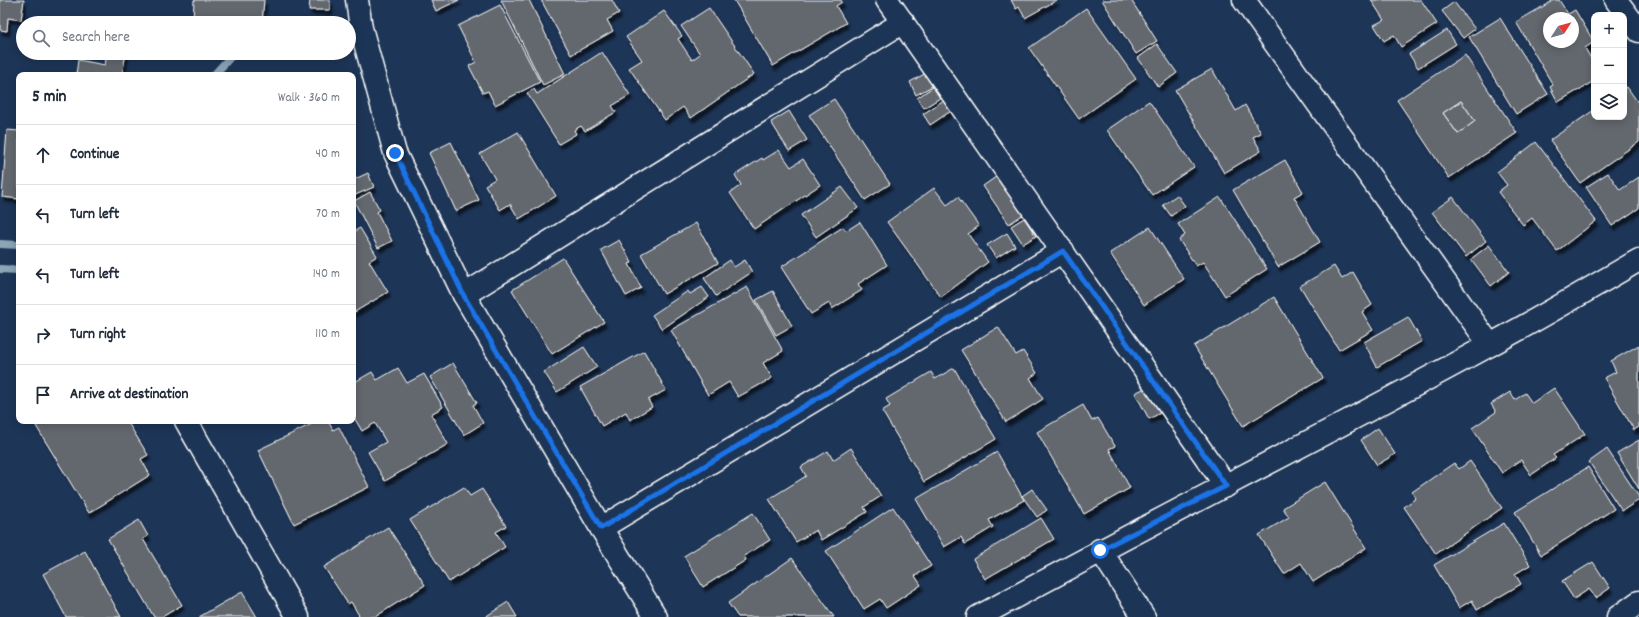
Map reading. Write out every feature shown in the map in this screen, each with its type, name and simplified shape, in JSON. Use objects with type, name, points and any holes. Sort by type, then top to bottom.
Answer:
[{"type":"street","points":[[358,0],[361,28],[395,153],[464,296],[601,528],[656,617]]},
{"type":"street","points":[[887,0],[1226,486]]},
{"type":"street","points":[[1244,0],[1490,345]]},
{"type":"street","points":[[1616,0],[1639,32]]},
{"type":"street","points":[[464,296],[903,22]]},
{"type":"street","points":[[601,528],[1063,251]]},
{"type":"street","points":[[978,617],[1100,550],[1226,486],[1490,345],[1639,260]]},
{"type":"street","points":[[188,424],[298,617]]},
{"type":"street","points":[[1100,550],[1144,617]]},
{"type":"street","points":[[1618,617],[1639,602]]},
{"type":"building","points":[[0,0],[24,0],[22,16],[16,16],[16,19],[8,18],[7,31],[0,30]]},
{"type":"building","points":[[194,0],[264,0],[263,16],[193,16]]},
{"type":"building","points":[[310,0],[330,0],[330,10],[309,10]]},
{"type":"building","points":[[431,0],[459,0],[436,11]]},
{"type":"building","points":[[501,0],[529,0],[565,74],[543,85]]},
{"type":"building","points":[[541,0],[612,0],[619,13],[607,20],[613,31],[571,55]]},
{"type":"building","points":[[734,0],[841,0],[842,2],[836,6],[846,23],[773,66]]},
{"type":"building","points":[[1011,0],[1057,0],[1025,18],[1019,7],[1016,9]]},
{"type":"building","points":[[1102,0],[1131,0],[1157,41],[1136,54]]},
{"type":"building","points":[[1371,0],[1421,0],[1437,24],[1401,47],[1394,35],[1384,41],[1374,25],[1384,20]]},
{"type":"building","points":[[1554,0],[1559,0],[1567,12],[1543,12],[1543,48],[1579,48],[1579,17],[1591,37],[1591,44],[1585,48],[1591,59],[1591,83],[1558,102],[1550,87],[1553,85],[1516,22]]},
{"type":"building","points":[[1454,2],[1475,29],[1463,38],[1442,11]]},
{"type":"building","points":[[500,5],[540,82],[495,105],[488,91],[483,93],[469,66],[476,62],[458,26]]},
{"type":"building","points":[[709,8],[754,74],[691,118],[683,107],[665,120],[629,68],[642,60],[626,37],[664,11],[682,36],[678,39],[692,60],[700,54],[681,26]]},
{"type":"building","points":[[1086,8],[1136,79],[1079,119],[1029,48]]},
{"type":"building","points":[[1500,18],[1548,94],[1516,114],[1469,37]]},
{"type":"building","points":[[1447,30],[1456,44],[1418,68],[1409,54]]},
{"type":"building","points":[[1157,44],[1177,73],[1158,87],[1138,58]]},
{"type":"building","points":[[602,52],[630,95],[612,106],[616,112],[585,131],[581,126],[574,130],[576,134],[559,144],[527,93],[534,89],[537,94]]},
{"type":"building","points":[[1465,55],[1517,133],[1449,178],[1397,100]],"holes":[[[1461,101],[1475,121],[1458,134],[1443,113]]]},
{"type":"building","points":[[78,60],[105,65],[106,60],[125,60],[123,72],[76,72]]},
{"type":"building","points":[[1212,69],[1236,111],[1245,105],[1261,133],[1253,137],[1261,151],[1224,173],[1175,90]]},
{"type":"building","points":[[928,72],[934,85],[916,95],[910,82]]},
{"type":"building","points":[[933,87],[940,98],[924,108],[917,98]]},
{"type":"building","points":[[1627,87],[1639,104],[1639,142],[1580,183],[1550,140],[1591,112],[1591,120],[1627,120]]},
{"type":"building","points":[[834,99],[890,184],[865,200],[809,115]]},
{"type":"building","points":[[944,100],[951,111],[930,125],[923,114]]},
{"type":"building","points":[[1149,101],[1194,167],[1152,195],[1107,130]]},
{"type":"building","points":[[1461,101],[1475,121],[1458,134],[1443,113]]},
{"type":"building","points":[[789,111],[807,140],[789,151],[771,122]]},
{"type":"building","points":[[7,130],[16,131],[16,199],[2,197]]},
{"type":"building","points":[[518,132],[556,196],[519,219],[510,204],[500,210],[485,185],[495,179],[480,154]]},
{"type":"building","points":[[451,142],[479,200],[456,211],[429,153]]},
{"type":"building","points":[[1536,142],[1596,221],[1557,251],[1532,218],[1523,225],[1498,192],[1507,185],[1497,172]]},
{"type":"building","points":[[779,150],[791,167],[803,159],[820,185],[754,229],[730,193],[741,185],[735,175],[762,158],[763,160]]},
{"type":"building","points":[[1285,160],[1303,192],[1294,197],[1320,242],[1278,267],[1233,190]]},
{"type":"building","points":[[1003,172],[1030,210],[1009,224],[983,186]]},
{"type":"building","points":[[368,173],[374,187],[356,195],[356,179]]},
{"type":"building","points":[[1608,173],[1620,190],[1639,177],[1639,208],[1612,226],[1586,187]]},
{"type":"building","points":[[842,187],[858,208],[816,237],[801,215]]},
{"type":"building","points":[[934,188],[947,205],[958,197],[979,226],[968,234],[988,262],[941,297],[887,222]]},
{"type":"building","points":[[370,192],[380,210],[377,212],[392,241],[378,248],[356,205],[356,200]]},
{"type":"building","points":[[1177,195],[1185,206],[1171,216],[1163,205]]},
{"type":"building","points":[[1220,197],[1267,269],[1225,296],[1203,262],[1196,266],[1179,240],[1185,235],[1178,224]]},
{"type":"building","points":[[1453,197],[1486,241],[1466,257],[1432,212]]},
{"type":"building","points":[[1024,218],[1036,236],[1023,244],[1011,226]]},
{"type":"building","points":[[860,222],[887,265],[858,284],[862,290],[832,309],[829,303],[811,314],[781,267],[843,227],[846,231]]},
{"type":"building","points":[[696,223],[718,263],[664,294],[641,254]]},
{"type":"building","points":[[1150,227],[1184,279],[1144,305],[1110,253]]},
{"type":"building","points":[[360,228],[377,256],[369,261],[388,292],[356,311],[356,230]]},
{"type":"building","points":[[1007,233],[1015,246],[996,258],[987,245]]},
{"type":"building","points":[[619,240],[632,263],[629,264],[641,288],[626,296],[601,250]]},
{"type":"building","points":[[1489,245],[1509,272],[1491,286],[1471,259]]},
{"type":"building","points":[[563,258],[604,322],[552,354],[512,290]]},
{"type":"building","points":[[730,260],[734,267],[745,260],[752,272],[716,296],[704,278]]},
{"type":"building","points":[[1334,266],[1342,279],[1353,272],[1372,305],[1362,312],[1373,330],[1339,350],[1300,286]]},
{"type":"building","points":[[702,287],[709,297],[662,329],[652,315],[688,291],[690,294]]},
{"type":"building","points":[[747,287],[783,351],[763,363],[772,378],[738,397],[729,382],[708,395],[671,330]]},
{"type":"building","points":[[773,291],[792,326],[776,335],[756,300]]},
{"type":"building","points":[[1274,297],[1323,378],[1243,426],[1194,346]]},
{"type":"building","points":[[1408,317],[1422,341],[1377,367],[1364,342]]},
{"type":"building","points":[[998,327],[1016,355],[1023,351],[1037,373],[1030,378],[1043,399],[1006,422],[961,350]]},
{"type":"building","points":[[1639,345],[1639,427],[1634,430],[1604,378],[1616,372],[1611,361]]},
{"type":"building","points":[[584,347],[597,367],[557,392],[544,372]]},
{"type":"building","points":[[644,351],[666,390],[648,400],[652,407],[630,420],[626,412],[602,426],[580,387]]},
{"type":"building","points":[[453,363],[477,403],[473,405],[483,423],[464,435],[430,377]]},
{"type":"building","points":[[398,368],[407,383],[424,374],[443,407],[431,414],[448,444],[385,481],[368,452],[386,442],[375,423],[362,431],[356,421],[356,381],[372,372],[377,380]]},
{"type":"building","points":[[954,368],[996,439],[924,482],[882,411],[890,406],[886,399],[931,372],[935,379]]},
{"type":"building","points":[[1151,385],[1164,411],[1149,419],[1135,393]]},
{"type":"building","points":[[1554,388],[1585,434],[1553,455],[1556,458],[1531,475],[1521,460],[1502,473],[1472,428],[1496,412],[1491,404],[1510,392],[1515,400],[1525,393],[1532,403]]},
{"type":"building","points":[[1083,405],[1092,421],[1098,418],[1115,446],[1109,449],[1130,488],[1084,514],[1037,432]]},
{"type":"building","points":[[40,424],[129,424],[148,455],[141,459],[150,475],[89,513],[36,426]]},
{"type":"building","points":[[312,424],[330,424],[333,430],[339,427],[369,487],[294,524],[258,450]]},
{"type":"building","points":[[1378,428],[1395,454],[1377,465],[1361,440]]},
{"type":"building","points":[[1639,440],[1639,489],[1617,453]]},
{"type":"building","points":[[851,448],[881,496],[864,507],[867,512],[821,540],[816,530],[796,542],[769,499],[806,476],[801,467],[828,451],[833,460]]},
{"type":"building","points":[[1607,449],[1639,497],[1639,500],[1622,511],[1589,462]]},
{"type":"building","points":[[997,452],[1024,500],[989,520],[993,527],[965,544],[961,537],[944,547],[916,499]]},
{"type":"building","points":[[1470,461],[1502,508],[1436,554],[1404,507],[1416,498],[1412,492],[1454,463],[1459,469]]},
{"type":"building","points":[[1588,467],[1614,509],[1541,555],[1515,512]]},
{"type":"building","points":[[1325,482],[1366,548],[1313,582],[1301,563],[1284,574],[1259,535],[1289,517],[1283,508]]},
{"type":"building","points":[[464,487],[470,496],[482,489],[506,526],[496,532],[505,547],[449,582],[410,520]]},
{"type":"building","points":[[1032,489],[1047,510],[1037,517],[1022,496]]},
{"type":"building","points":[[893,507],[931,566],[915,576],[921,585],[886,608],[880,599],[864,609],[826,551]]},
{"type":"building","points":[[753,513],[770,540],[744,556],[746,560],[703,587],[684,556]]},
{"type":"building","points":[[1041,518],[1054,539],[985,579],[973,559]]},
{"type":"building","points":[[139,520],[148,536],[143,539],[182,605],[162,617],[154,617],[108,539]]},
{"type":"building","points":[[1504,523],[1530,565],[1515,574],[1521,584],[1477,610],[1472,600],[1459,608],[1434,565]]},
{"type":"building","points":[[388,527],[425,585],[375,617],[360,617],[351,602],[348,604],[324,567]]},
{"type":"building","points":[[85,551],[121,617],[66,617],[43,574]]},
{"type":"building","points":[[792,558],[834,617],[738,617],[728,603]]},
{"type":"building","points":[[1593,562],[1610,588],[1596,598],[1589,589],[1574,599],[1562,581]]},
{"type":"building","points":[[242,592],[257,617],[199,617]]},
{"type":"building","points":[[508,602],[517,617],[485,617]]},
{"type":"waterway","points":[[217,72],[228,60]]},
{"type":"waterway","points":[[0,244],[16,245]]},
{"type":"waterway","points":[[0,269],[16,270]]},
{"type":"route","points":[[395,153],[464,296],[601,528],[1063,251],[1226,486],[1100,550]]}]
